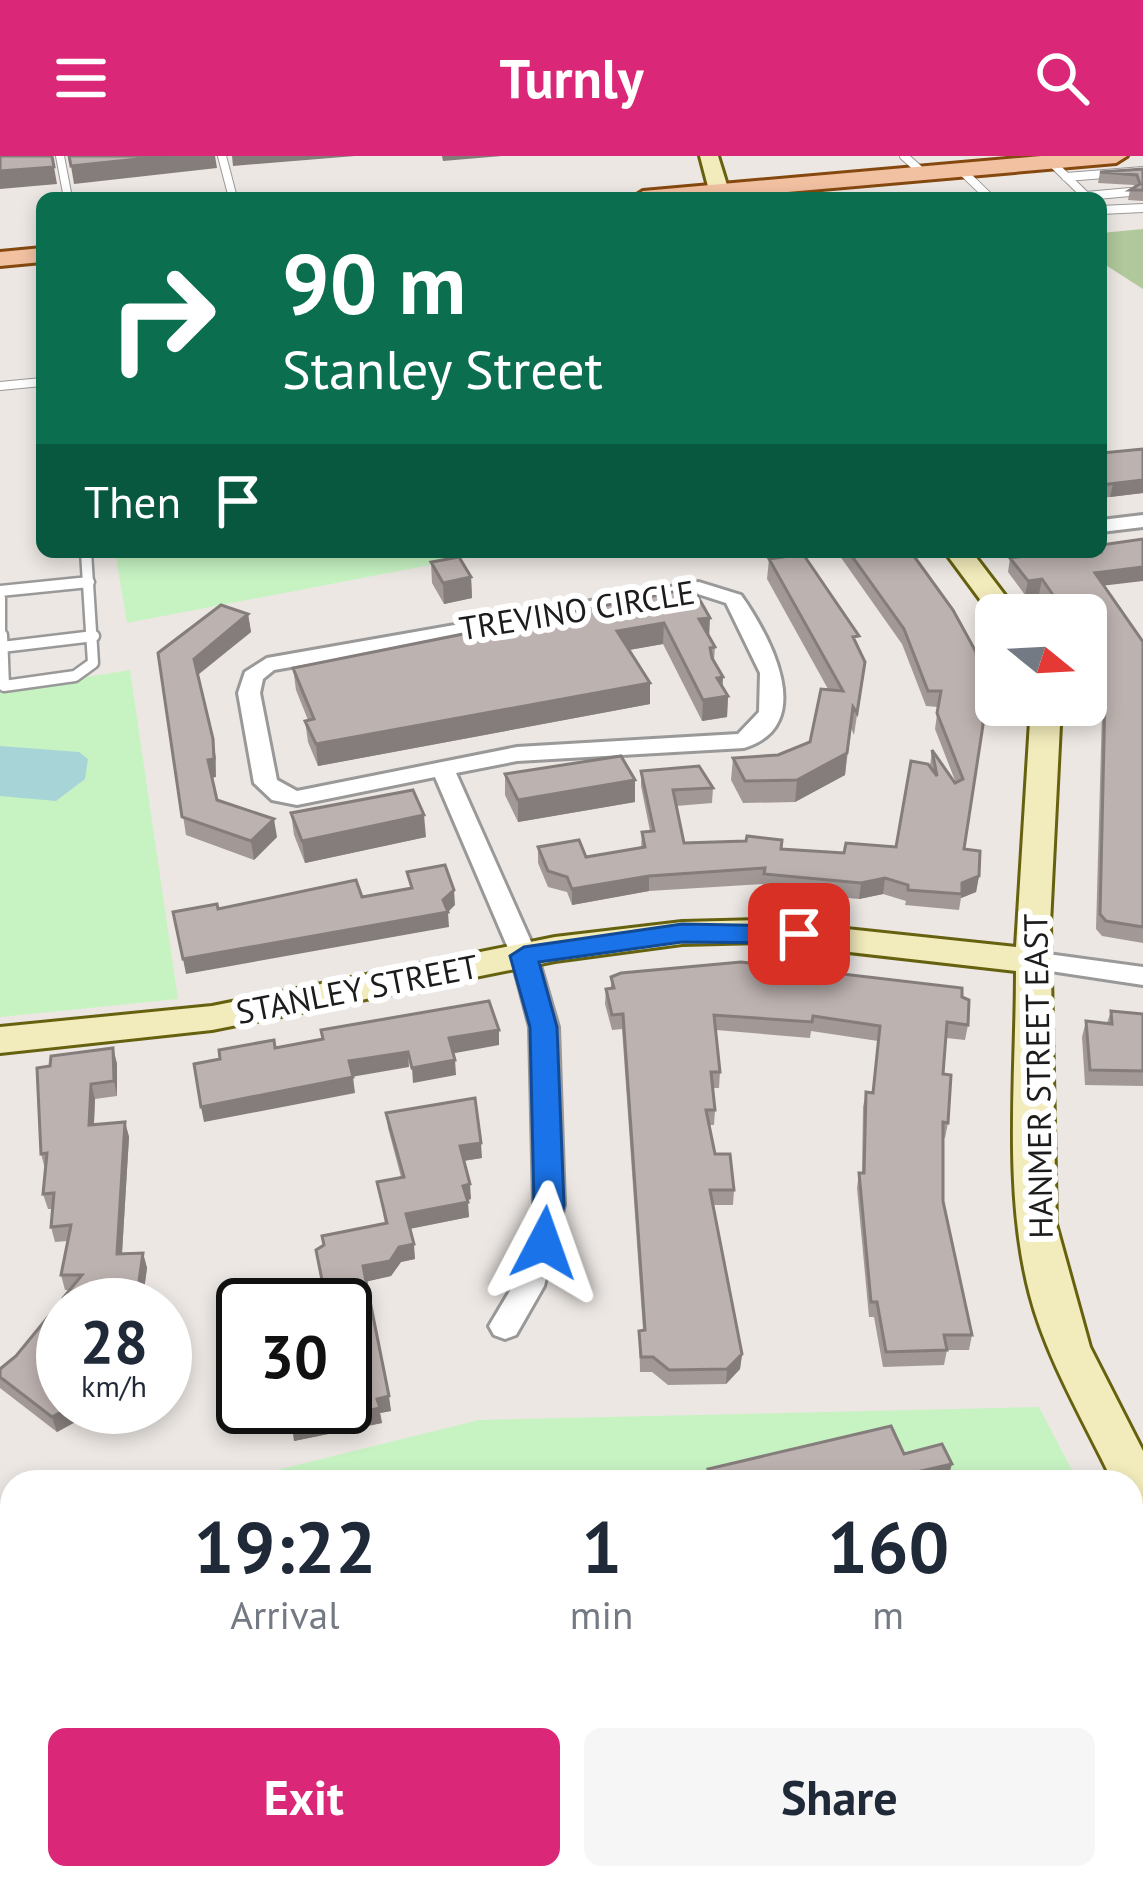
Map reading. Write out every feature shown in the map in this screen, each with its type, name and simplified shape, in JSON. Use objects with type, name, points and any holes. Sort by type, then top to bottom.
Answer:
[{"type":"main road","points":[[748,192],[959,169],[1120,167]]},
{"type":"main road","points":[[0,259],[36,255]]},
{"type":"street","points":[[709,156],[719,192]]},
{"type":"street","points":[[1107,525],[1143,520]]},
{"type":"street","points":[[963,558],[990,594]]},
{"type":"street","name":"TREVINO CIRCLE","points":[[699,588],[734,599],[770,662],[773,687],[767,718],[761,730],[744,740],[539,751],[444,772],[320,797],[280,795],[266,783],[249,693],[253,677],[287,660],[699,588]]},
{"type":"street","name":"HANMER STREET EAST","points":[[1045,726],[1034,961],[1033,1179],[1041,1258],[1069,1347],[1130,1470]]},
{"type":"street","points":[[444,772],[524,956],[544,1027],[549,1205],[529,1286],[505,1327]]},
{"type":"street","name":"STANLEY STREET","points":[[0,1040],[212,1018],[524,956],[718,931],[907,944],[1143,976]]},
{"type":"lane","points":[[60,156],[67,192]]},
{"type":"lane","points":[[222,156],[231,192]]},
{"type":"lane","points":[[904,156],[923,173]]},
{"type":"lane","points":[[1120,167],[1122,181]]},
{"type":"lane","points":[[1058,169],[1094,175],[1120,167],[1140,175]]},
{"type":"lane","points":[[959,169],[984,192]]},
{"type":"lane","points":[[1058,169],[1082,192]]},
{"type":"lane","points":[[1094,175],[1109,188],[1130,192]]},
{"type":"lane","points":[[1099,192],[1109,188]]},
{"type":"lane","points":[[1107,210],[1143,208]]},
{"type":"lane","points":[[0,386],[36,383]]},
{"type":"lane","points":[[87,558],[89,581],[94,636],[93,662],[75,676],[2,687],[0,594],[89,581]]},
{"type":"lane","points":[[2,639],[94,636]]},
{"type":"green space","points":[[1143,229],[1143,289],[1107,266],[1107,232]]},
{"type":"green space","points":[[116,558],[467,558],[127,623]]},
{"type":"green space","points":[[130,670],[178,999],[0,1017],[0,691]]},
{"type":"green space","points":[[1039,1407],[1072,1470],[277,1470],[479,1420]]},
{"type":"water","points":[[0,746],[79,752],[88,759],[85,779],[56,801],[0,796]]},
{"type":"building","points":[[0,156],[52,156],[54,167],[0,171]]},
{"type":"building","points":[[69,156],[167,156],[71,166]]},
{"type":"building","points":[[1143,169],[1143,190],[1130,190],[1140,184],[1137,175],[1100,172]]},
{"type":"building","points":[[1143,449],[1143,480],[1107,484],[1107,452]]},
{"type":"building","points":[[1143,539],[1143,567],[1095,573],[1143,642],[1143,927],[1106,921],[1100,914],[1107,594],[1052,594],[1042,579],[1028,581],[1010,558],[1107,558],[1107,544]]},
{"type":"building","points":[[460,558],[471,577],[443,583],[431,562]]},
{"type":"building","points":[[806,558],[859,636],[853,637],[865,662],[847,753],[797,780],[745,781],[733,758],[778,755],[810,742],[821,689],[843,691],[769,559]]},
{"type":"building","points":[[853,558],[915,558],[975,650],[975,726],[983,726],[964,849],[980,851],[979,876],[962,883],[962,894],[908,890],[908,885],[885,878],[861,883],[764,874],[765,868],[649,876],[572,889],[567,877],[548,871],[538,847],[579,840],[586,857],[645,847],[642,832],[654,831],[641,771],[699,766],[713,788],[673,790],[684,843],[746,841],[747,836],[782,840],[781,849],[844,853],[846,843],[896,847],[911,761],[928,764],[937,776],[932,750],[955,783],[963,779],[937,713],[941,691],[928,691],[904,629]]},
{"type":"building","points":[[693,588],[710,618],[699,619],[715,647],[710,648],[712,658],[723,677],[717,678],[728,696],[703,700],[664,623],[617,631],[650,683],[316,744],[305,721],[314,719],[293,668]]},
{"type":"building","points":[[221,605],[248,614],[194,659],[213,739],[214,759],[208,760],[217,800],[274,819],[251,841],[182,817],[158,653]]},
{"type":"building","points":[[621,756],[635,780],[518,800],[505,774]]},
{"type":"building","points":[[413,790],[424,815],[302,841],[291,813]]},
{"type":"building","points":[[445,865],[454,890],[443,900],[448,912],[183,959],[173,912],[217,904],[218,909],[356,880],[362,897],[412,888],[407,872]]},
{"type":"building","points":[[741,962],[962,988],[962,997],[969,1000],[968,1025],[947,1022],[943,1074],[951,1075],[948,1123],[943,1122],[943,1201],[972,1335],[944,1335],[947,1350],[886,1352],[877,1302],[871,1302],[859,1173],[864,1173],[866,1092],[873,1093],[880,1026],[813,1016],[812,1022],[714,1015],[720,1072],[711,1072],[715,1110],[706,1110],[715,1154],[730,1154],[734,1190],[710,1190],[742,1354],[727,1369],[669,1370],[653,1357],[641,1357],[639,1331],[645,1330],[623,1014],[612,1015],[606,989],[614,988],[611,977],[621,973]]},
{"type":"building","points":[[489,1001],[499,1030],[449,1038],[455,1060],[412,1068],[408,1052],[349,1061],[353,1077],[201,1107],[194,1064],[220,1059],[219,1050],[274,1040],[275,1048],[323,1039],[321,1030]]},
{"type":"building","points":[[1111,1011],[1143,1014],[1143,1071],[1090,1070],[1086,1021],[1112,1024]]},
{"type":"building","points":[[113,1048],[114,1081],[91,1084],[89,1125],[125,1122],[117,1254],[143,1253],[139,1278],[61,1275],[71,1225],[51,1227],[54,1193],[43,1194],[47,1153],[41,1154],[37,1068],[50,1066],[51,1056]]},
{"type":"building","points":[[475,1098],[481,1143],[460,1146],[470,1184],[463,1186],[468,1202],[406,1214],[414,1244],[399,1247],[390,1261],[363,1266],[365,1278],[322,1278],[316,1250],[324,1245],[322,1236],[387,1223],[377,1182],[404,1177],[386,1113]]},
{"type":"building","points":[[372,1311],[389,1396],[377,1399],[380,1408],[372,1410]]},
{"type":"building","points":[[36,1332],[36,1405],[0,1377],[0,1369]]},
{"type":"building","points":[[891,1426],[904,1454],[942,1444],[952,1464],[925,1470],[708,1469]]},
{"type":"route","points":[[544,1243],[549,1205],[544,1027],[524,956],[682,933],[799,934]]}]
